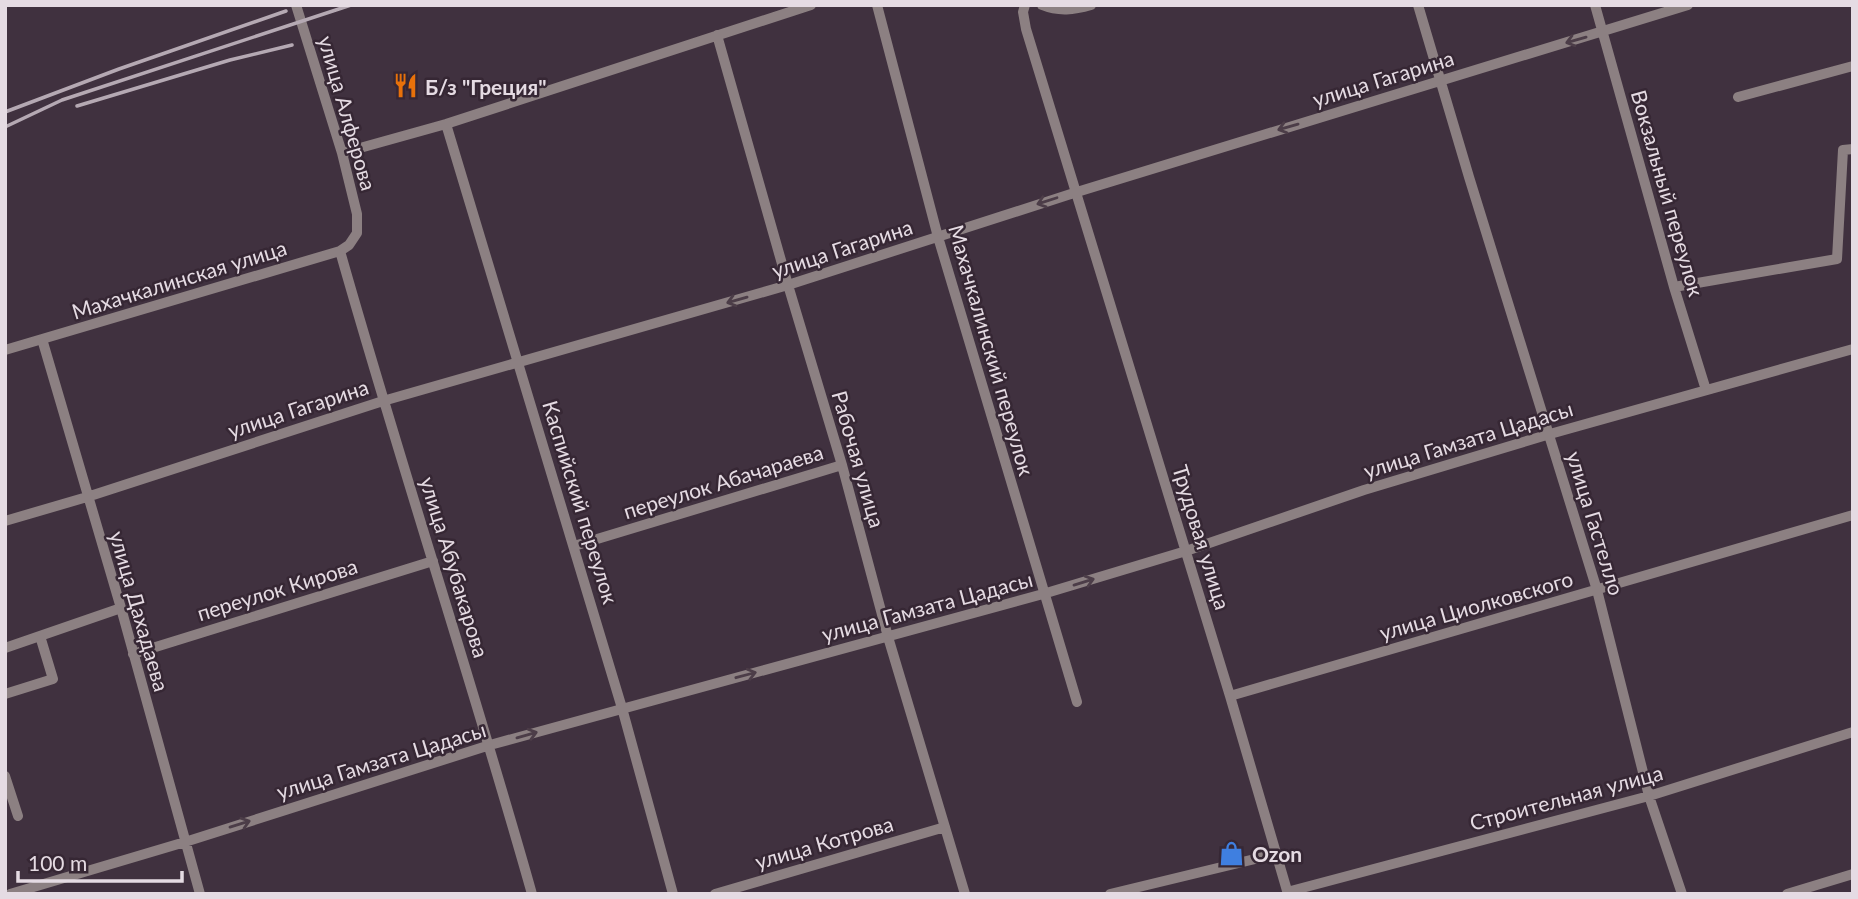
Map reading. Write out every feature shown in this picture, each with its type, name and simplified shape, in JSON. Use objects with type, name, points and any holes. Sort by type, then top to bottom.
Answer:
[{"type":"street","name":"улица Алферова","points":[[296,5],[342,153],[357,214],[357,233],[349,245],[340,251]]},
{"type":"street","points":[[342,153],[446,124],[811,5]]},
{"type":"street","name":"Махачкалинский переулок","points":[[877,5],[938,237],[1077,702]]},
{"type":"street","name":"Трудовая улица","points":[[1025,5],[1023,12],[1026,29],[1288,893]]},
{"type":"street","points":[[1042,5],[1053,10],[1091,5]]},
{"type":"street","name":"улица Гастелло","points":[[1418,5],[1597,590],[1649,796],[1682,894]]},
{"type":"street","name":"Вокзальный переулок","points":[[1595,5],[1674,287],[1706,390]]},
{"type":"street","name":"улица Гагарина","points":[[5,521],[383,401],[788,285],[1077,192],[1688,5]]},
{"type":"street","name":"Рабочая улица","points":[[717,35],[842,465],[888,637],[965,894]]},
{"type":"street","points":[[1738,97],[1853,66]]},
{"type":"street","name":"Каспийский переулок","points":[[446,124],[622,708],[673,894]]},
{"type":"street","points":[[1674,287],[1837,259],[1843,150],[1853,149]]},
{"type":"street","name":"Махачкалинская улица","points":[[5,350],[340,251]]},
{"type":"street","name":"улица Абубакарова","points":[[340,251],[383,401],[490,746],[532,894]]},
{"type":"street","name":"улица Дахадаева","points":[[42,340],[121,608],[200,894]]},
{"type":"street","name":"улица Гамзата Цадасы","points":[[10,894],[490,746],[1043,594],[1186,551],[1364,490],[1550,434],[1853,349]]},
{"type":"street","name":"переулок Абачараева","points":[[574,546],[842,465]]},
{"type":"street","name":"улица Циолковского","points":[[1230,696],[1853,515]]},
{"type":"street","name":"переулок Кирова","points":[[133,654],[433,561]]},
{"type":"street","points":[[5,648],[121,608]]},
{"type":"street","points":[[5,694],[53,679],[40,636]]},
{"type":"street","name":"Строительная улица","points":[[1288,893],[1649,796],[1853,732]]},
{"type":"street","points":[[5,776],[18,816]]},
{"type":"street","name":"улица Котрова","points":[[715,894],[945,827]]},
{"type":"street","points":[[1110,894],[1276,854]]},
{"type":"street","points":[[1787,894],[1853,874]]},
{"type":"railway","points":[[5,127],[62,100],[351,5]]},
{"type":"railway","points":[[5,112],[286,11]]},
{"type":"railway","points":[[77,106],[230,60],[292,45]]},
{"type":"place","name":"Б/з \"Греция\"","points":[[405,86]]},
{"type":"place","name":"Ozon","points":[[1232,853]]}]
